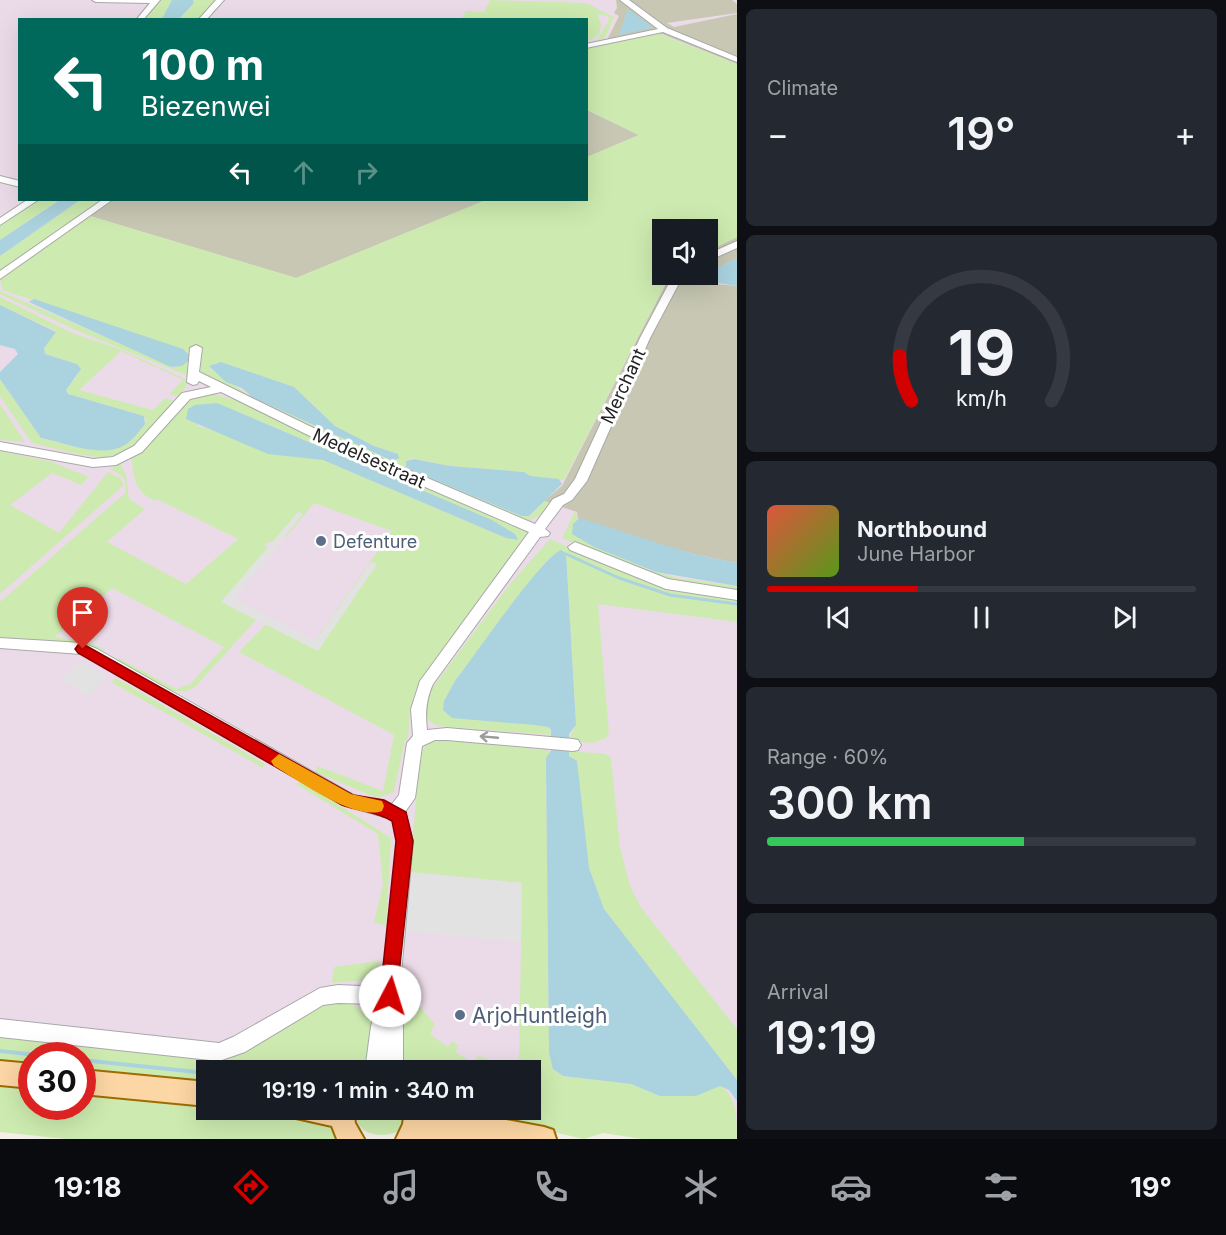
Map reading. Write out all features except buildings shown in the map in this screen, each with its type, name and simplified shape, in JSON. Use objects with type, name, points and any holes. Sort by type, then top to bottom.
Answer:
[{"type":"main road","points":[[0,1073],[18,1075]]},
{"type":"main road","points":[[96,1083],[196,1093]]},
{"type":"main road","points":[[342,1120],[344,1128],[352,1139]]},
{"type":"main road","points":[[465,1120],[478,1127]]},
{"type":"main road","points":[[413,1125],[450,1130],[478,1127],[544,1139]]},
{"type":"street","points":[[96,0],[155,1]]},
{"type":"street","points":[[203,18],[220,0]]},
{"type":"street","points":[[624,0],[664,30],[737,60]]},
{"type":"street","points":[[141,18],[155,1]]},
{"type":"street","points":[[588,46],[664,30]]},
{"type":"street","points":[[0,179],[18,184]]},
{"type":"street","points":[[0,222],[32,201]]},
{"type":"street","points":[[0,276],[106,201]]},
{"type":"street","points":[[718,253],[737,244]]},
{"type":"street","name":"Merchant","points":[[421,739],[417,712],[423,689],[508,574],[528,556],[541,532],[567,505],[568,497],[581,482],[645,338],[673,285]]},
{"type":"street","points":[[0,446],[93,463],[116,461],[138,449],[186,396],[196,375],[196,348]]},
{"type":"street","name":"Medelsestraat","points":[[196,375],[219,389],[357,454],[541,532]]},
{"type":"street","points":[[186,396],[219,389]]},
{"type":"street","points":[[575,547],[666,584],[737,595]]},
{"type":"street","points":[[0,643],[83,649],[348,800],[362,805],[384,807],[395,812],[402,821],[405,841],[390,996],[380,1026],[376,1060]]},
{"type":"street","points":[[395,812],[407,798],[415,743],[434,734],[573,745]]},
{"type":"street","points":[[0,1028],[219,1052],[238,1045],[320,997],[338,994],[390,996]]},
{"type":"street","points":[[390,996],[394,1026],[393,1060]]},
{"type":"shaded area","points":[[0,0],[737,0],[737,1139],[541,1074],[541,1060],[452,1060],[440,1055],[96,1056],[96,1042],[18,1042],[18,1051],[0,1049]]},
{"type":"shaded area","points":[[616,0],[732,0],[737,4],[737,13],[667,23],[674,27],[737,14],[737,64],[662,34],[611,42],[607,40],[619,16],[614,13],[617,8]]},
{"type":"shaded area","points":[[588,110],[639,135],[588,157]]},
{"type":"shaded area","points":[[112,201],[484,201],[296,278],[90,216]]},
{"type":"shaded area","points":[[737,237],[737,258],[718,268],[718,246]]},
{"type":"shaded area","points":[[665,285],[737,286],[737,563],[693,554],[645,540],[578,518],[577,512],[544,501],[562,486]]},
{"type":"shaded area","points":[[298,512],[303,514],[235,599],[315,641],[371,562],[377,564],[318,651],[221,602]]},
{"type":"shaded area","points":[[80,662],[107,678],[88,696],[61,679]]},
{"type":"shaded area","points":[[410,872],[522,883],[521,942],[406,931]]},
{"type":"green space","points":[[160,0],[172,0],[173,2],[163,18],[144,18]]},
{"type":"green space","points":[[193,0],[217,0],[199,18],[181,18],[194,3]]},
{"type":"green space","points":[[490,0],[586,3],[614,17],[605,38],[588,44],[598,39],[609,20],[608,16],[598,14],[601,26],[599,35],[588,40],[588,18],[462,18],[466,11],[484,12]]},
{"type":"green space","points":[[657,33],[737,64],[737,237],[718,246],[718,219],[652,219],[652,285],[665,285],[564,480],[530,476],[524,472],[450,466],[412,458],[406,461],[407,468],[521,516],[530,516],[544,501],[550,503],[539,516],[525,522],[191,377],[73,329],[0,294],[0,291],[174,367],[188,353],[186,351],[2,290],[0,279],[90,216],[296,278],[484,201],[588,201],[588,157],[639,135],[588,110],[588,48]],"holes":[[[221,362],[294,387],[335,426],[374,446],[398,454],[393,461],[252,397],[209,368]]]},
{"type":"green space","points":[[36,201],[58,201],[0,240],[0,225]]},
{"type":"green space","points":[[79,201],[102,201],[0,273],[0,256]]},
{"type":"green space","points":[[0,297],[72,333],[122,350],[189,381],[179,397],[169,394],[183,380],[121,351],[79,390],[153,410],[165,398],[175,401],[151,428],[122,452],[111,456],[83,455],[32,443],[0,396],[0,379],[41,438],[91,449],[115,448],[136,435],[146,419],[144,416],[68,394],[66,390],[78,375],[77,364],[45,354],[44,348],[56,331],[0,305]]},
{"type":"green space","points":[[214,394],[245,403],[530,531],[416,689],[410,710],[408,740],[405,740],[394,792],[377,798],[315,772],[318,766],[383,791],[394,735],[239,652],[268,622],[313,643],[392,531],[314,503],[287,536],[264,544],[270,549],[265,561],[232,602],[256,620],[196,686],[187,691],[170,691],[116,661],[119,658],[176,689],[190,684],[224,647],[112,588],[55,637],[90,642],[105,650],[101,653],[0,638],[0,602],[125,493],[125,481],[110,469],[120,463],[126,475],[129,499],[145,509],[107,542],[186,584],[238,539],[157,499],[155,501],[143,493],[136,483],[131,457],[186,399]],"holes":[[[208,403],[236,411],[491,520],[505,528],[506,538],[323,460],[197,426]]]},
{"type":"green space","points":[[0,404],[25,442],[0,440]]},
{"type":"green space","points":[[0,451],[52,462],[89,477],[81,485],[52,473],[10,505],[59,533],[108,472],[120,478],[124,485],[0,594]]},
{"type":"green space","points":[[575,511],[578,518],[575,521],[646,569],[678,578],[737,586],[737,593],[682,584],[630,568],[562,538]]},
{"type":"green space","points":[[550,539],[623,571],[737,598],[737,622],[598,604],[609,732],[606,738],[592,743],[574,741],[574,738],[569,738],[576,725],[566,553],[539,570],[455,681],[444,701],[443,710],[548,727],[551,735],[437,726],[426,719],[423,705],[429,692],[511,583]]},
{"type":"green space","points":[[116,678],[265,764],[263,768],[111,682]]},
{"type":"green space","points":[[444,739],[551,751],[546,758],[546,765],[549,1052],[553,1069],[563,1076],[631,1084],[660,1096],[720,1086],[726,1090],[733,1102],[737,1139],[642,1139],[603,1133],[584,1139],[499,1120],[541,1120],[541,1060],[519,1060],[522,883],[410,872],[420,752],[428,744]]},
{"type":"green space","points":[[569,751],[605,754],[611,758],[620,847],[630,886],[642,909],[737,1029],[737,1080],[604,909],[589,868]]},
{"type":"green space","points":[[301,781],[391,838],[386,926],[374,922],[383,884],[378,834],[296,784]]},
{"type":"green space","points":[[380,961],[375,979],[332,983],[334,967]]},
{"type":"green space","points":[[398,996],[411,997],[435,1024],[430,1034],[448,1047],[452,1041],[458,1045],[456,1053],[469,1060],[400,1060]]},
{"type":"green space","points":[[336,1002],[351,1003],[374,1019],[366,1060],[196,1060],[196,1085],[96,1073],[96,1045],[226,1058],[314,1009]]},
{"type":"green space","points":[[0,1035],[69,1042],[18,1042],[18,1065],[0,1063]]},
{"type":"green space","points":[[478,1056],[488,1060],[476,1060]]},
{"type":"green space","points":[[0,1082],[18,1084],[18,1120],[96,1120],[96,1092],[196,1103],[196,1120],[318,1120],[331,1127],[339,1139],[66,1139],[0,1132]]},
{"type":"green space","points":[[357,1120],[404,1120],[403,1125],[397,1132],[382,1135],[369,1133],[359,1125]]},
{"type":"water","points":[[172,0],[193,0],[194,3],[180,18],[163,18]]},
{"type":"water","points":[[628,9],[651,26],[651,28],[619,35]]},
{"type":"water","points":[[58,201],[79,201],[0,256],[0,240]]},
{"type":"water","points":[[737,258],[737,286],[718,283],[718,268]]},
{"type":"water","points":[[34,299],[183,349],[189,355],[188,361],[182,366],[171,367],[29,302]]},
{"type":"water","points":[[0,305],[56,332],[44,348],[45,354],[77,364],[81,369],[66,390],[68,394],[144,416],[145,424],[129,442],[109,450],[98,450],[41,438],[0,379],[0,372],[18,354],[15,349],[0,345]]},
{"type":"water","points":[[221,362],[294,387],[335,426],[374,446],[398,454],[399,458],[393,461],[252,397],[242,388],[226,382],[209,366]]},
{"type":"water","points":[[217,403],[492,520],[515,534],[518,540],[506,538],[323,460],[268,454],[186,419],[188,409],[195,405]]},
{"type":"water","points":[[414,459],[450,466],[524,472],[530,476],[559,479],[562,484],[529,516],[521,516],[406,468],[406,461]]},
{"type":"water","points":[[579,518],[693,554],[737,563],[737,586],[656,572],[594,547],[572,534],[573,524]]},
{"type":"water","points":[[561,550],[566,553],[576,725],[569,734],[569,756],[577,761],[589,868],[604,909],[737,1080],[737,1101],[729,1090],[720,1086],[696,1096],[660,1096],[631,1084],[563,1076],[553,1069],[549,1053],[546,765],[546,758],[551,751],[551,730],[548,727],[535,725],[452,718],[443,710],[444,701],[455,681],[491,632],[523,589],[551,557]]},
{"type":"waterway","points":[[566,554],[619,578],[670,595],[737,604]]},
{"type":"waterway","points":[[0,1051],[18,1053]]},
{"type":"waterway","points":[[96,1061],[196,1072]]},
{"type":"slow traffic","points":[[279,761],[356,804],[376,806]]},
{"type":"place","name":"Defenture","points":[[321,541]]},
{"type":"place","name":"ArjoHuntleigh","points":[[460,1015]]},
{"type":"route","points":[[83,649],[348,800],[356,804],[384,807],[400,817],[405,841],[390,996]]}]
